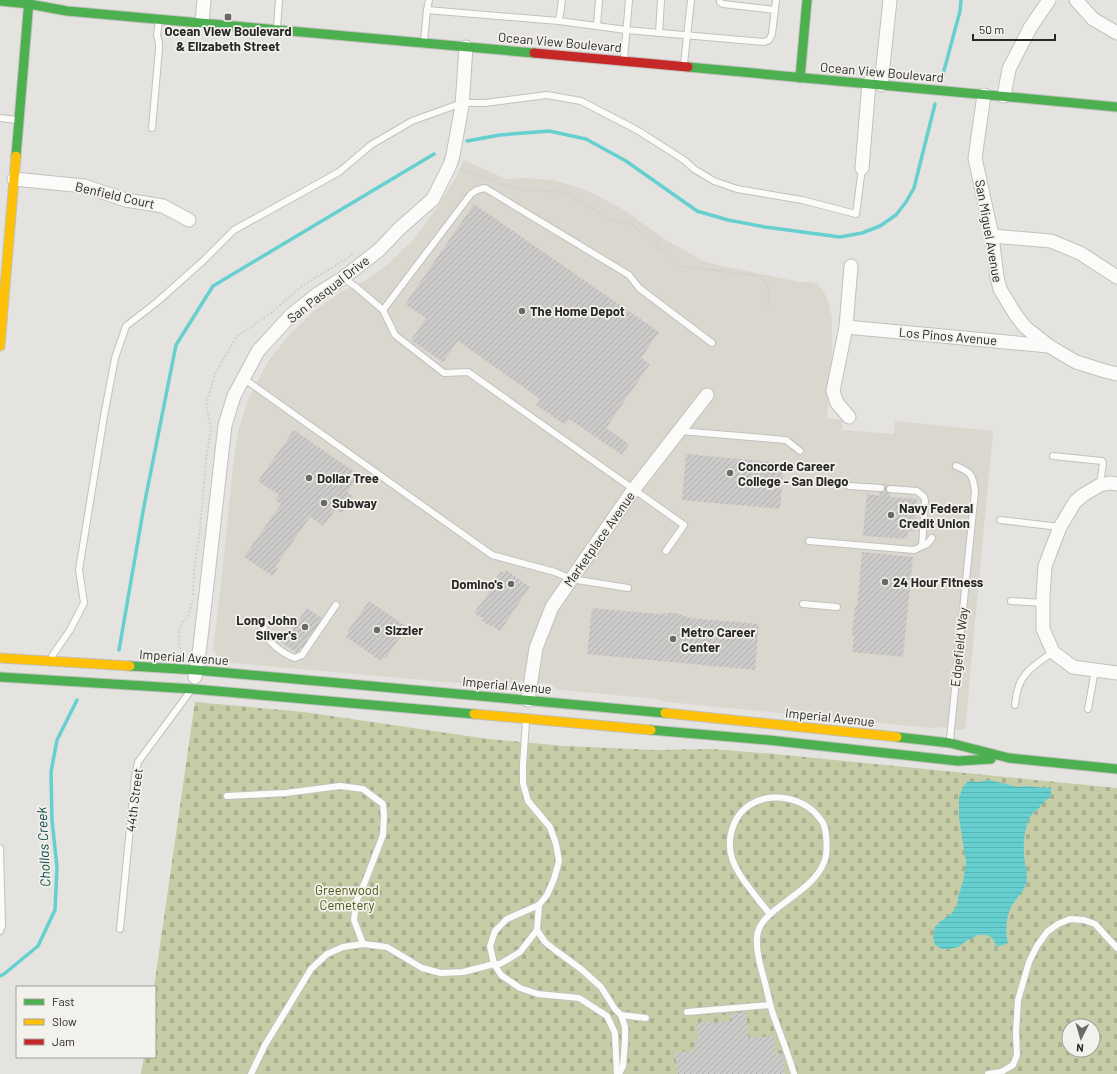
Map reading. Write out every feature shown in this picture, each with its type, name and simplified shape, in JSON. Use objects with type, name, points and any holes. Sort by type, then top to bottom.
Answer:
[{"type":"main road","points":[[800,78],[807,0]]},
{"type":"main road","name":"Ocean View Boulevard","points":[[0,1],[29,2],[67,11],[623,60],[1117,107]]},
{"type":"main road","points":[[0,346],[29,2]]},
{"type":"main road","name":"Imperial Avenue","points":[[0,658],[196,670],[527,709],[768,740],[958,761],[1009,758]]},
{"type":"main road","name":"Imperial Avenue","points":[[0,676],[193,688],[357,702],[527,709],[631,709],[950,743],[1009,758],[1117,769]]},
{"type":"main road","points":[[867,751],[884,746],[944,750],[948,748],[950,743]]},
{"type":"street","points":[[202,23],[204,0]]},
{"type":"street","points":[[862,168],[890,0]]},
{"type":"street","points":[[1004,96],[1009,69],[1030,28],[1049,0]]},
{"type":"street","points":[[1076,0],[1093,19],[1117,33]]},
{"type":"street","name":"San Pasqual Drive","points":[[193,688],[200,646],[225,425],[234,396],[258,351],[291,315],[343,278],[378,250],[433,199],[450,165],[462,103],[466,46]]},
{"type":"street","name":"San Miguel Avenue","points":[[984,95],[975,158],[992,236],[1000,289],[1015,314],[1025,327],[1049,346],[1076,362],[1117,374]]},
{"type":"street","name":"Benfield Court","points":[[14,179],[84,186],[126,200],[163,206],[189,220]]},
{"type":"street","points":[[992,236],[1051,241],[1080,253],[1117,277]]},
{"type":"street","points":[[849,417],[837,403],[833,391],[846,326],[851,266]]},
{"type":"street","name":"Los Pinos Avenue","points":[[846,326],[1049,346]]},
{"type":"street","name":"Marketplace Avenue","points":[[527,709],[536,648],[552,607],[570,579],[634,490],[706,395]]},
{"type":"street","points":[[1117,484],[1110,483],[1100,485],[1083,495],[1075,502],[1060,527],[1045,566],[1043,603],[1043,629],[1053,652],[1073,667],[1117,673]]},
{"type":"lane","points":[[277,29],[279,0]]},
{"type":"lane","points":[[423,43],[429,0]]},
{"type":"lane","points":[[559,21],[562,0]]},
{"type":"lane","points":[[597,26],[599,0]]},
{"type":"lane","points":[[623,60],[629,0]]},
{"type":"lane","points":[[659,33],[661,0]]},
{"type":"lane","points":[[684,66],[691,0]]},
{"type":"lane","points":[[720,0],[723,4],[775,10]]},
{"type":"lane","points":[[428,10],[559,21],[626,30],[764,42],[769,40],[772,34],[776,0]]},
{"type":"lane","points":[[152,128],[159,49],[157,35],[159,19]]},
{"type":"lane","points":[[49,661],[70,630],[84,603],[79,570],[115,358],[126,326],[157,302],[203,261],[234,230],[339,172],[371,145],[412,121],[462,103],[485,103],[547,95],[581,101],[637,130],[714,181],[737,189],[802,200],[856,214],[862,168]]},
{"type":"lane","points":[[0,118],[19,120]]},
{"type":"lane","points":[[383,310],[471,194],[477,190],[486,188],[629,275],[639,288],[712,344]]},
{"type":"lane","points":[[343,278],[356,286],[383,310],[395,335],[444,373],[468,372],[684,525],[666,551]]},
{"type":"lane","points":[[243,378],[492,555],[555,572],[570,579],[628,588]]},
{"type":"lane","points":[[680,431],[786,440],[800,451]]},
{"type":"lane","points":[[1053,456],[1102,461],[1100,485]]},
{"type":"lane","name":"Edgefield Way","points":[[950,743],[975,491],[973,478],[966,470],[956,466]]},
{"type":"lane","points":[[849,486],[881,488]]},
{"type":"lane","points":[[890,489],[917,491],[924,497],[925,502],[922,546]]},
{"type":"lane","points":[[1000,520],[1060,527]]},
{"type":"lane","points":[[809,541],[914,550],[927,544],[932,538]]},
{"type":"lane","points":[[1011,602],[1043,603]]},
{"type":"lane","points":[[803,604],[837,607]]},
{"type":"lane","points":[[264,622],[264,632],[269,641],[288,656],[295,658],[302,655],[336,605]]},
{"type":"lane","points":[[1015,705],[1018,688],[1022,678],[1028,671],[1053,652]]},
{"type":"lane","points":[[1088,708],[1095,670]]},
{"type":"lane","name":"44th Street","points":[[120,929],[135,777],[138,762],[193,688]]},
{"type":"lane","points":[[527,709],[523,783],[528,801],[550,827],[556,844],[559,861],[554,879],[547,895],[539,905],[507,919],[495,931],[490,946],[494,964],[501,975],[520,988],[538,994],[579,998],[607,1016],[615,1033],[618,1074]]},
{"type":"lane","points":[[227,796],[286,793],[340,786],[364,788],[383,804],[383,835],[356,902],[354,920],[363,944]]},
{"type":"lane","points":[[770,914],[750,890],[734,867],[729,843],[731,831],[741,812],[757,801],[777,797],[789,798],[808,806],[823,823],[826,835],[826,856],[818,874],[808,885],[770,914],[762,924],[757,936],[758,956],[770,1005],[794,1074]]},
{"type":"lane","points":[[0,848],[2,926],[0,931]]},
{"type":"lane","points":[[251,1074],[265,1045],[311,969],[327,954],[343,947],[363,944],[387,947],[422,968],[441,973],[462,972],[494,964],[500,964],[520,952],[537,930],[539,905]]},
{"type":"lane","points":[[988,1074],[1001,1072],[1013,1065],[1017,1055],[1016,1032],[1018,1000],[1028,962],[1046,932],[1058,924],[1070,919],[1084,920],[1095,924],[1117,948]]},
{"type":"lane","points":[[537,930],[545,942],[581,969],[601,987],[615,1009],[621,1015],[625,1027],[625,1041],[623,1066],[618,1074]]},
{"type":"lane","points":[[687,1012],[770,1005]]},
{"type":"lane","points":[[621,1015],[646,1018]]},
{"type":"shaded area","points":[[464,160],[506,179],[522,178],[553,180],[583,189],[624,210],[666,240],[703,261],[800,282],[817,284],[824,292],[829,304],[832,318],[832,355],[827,418],[843,420],[842,430],[894,434],[895,421],[993,431],[965,730],[937,727],[930,728],[668,702],[656,699],[563,690],[557,689],[552,684],[514,681],[504,687],[221,662],[213,650],[234,458],[238,432],[249,397],[269,360],[288,336],[314,311],[341,292],[366,280],[386,266],[414,239],[439,205],[456,177]]},
{"type":"green space","name":"Greenwood Cemetery","points":[[195,702],[304,712],[488,739],[564,746],[654,750],[712,749],[1117,788],[1117,1074],[141,1074],[144,1058],[156,1058],[156,986],[154,986]]},
{"type":"water","points":[[989,780],[1018,787],[1051,787],[1051,797],[1033,812],[1026,827],[1024,838],[1024,858],[1027,881],[1023,890],[1011,907],[1008,916],[1006,929],[1008,943],[997,947],[993,939],[988,935],[978,935],[958,947],[942,949],[935,945],[933,937],[935,927],[951,914],[957,906],[966,862],[959,817],[959,798],[962,789],[968,781],[978,782]]},
{"type":"building","name":"The Home Depot","points":[[474,204],[659,332],[641,358],[650,364],[606,428],[629,444],[622,455],[569,419],[565,425],[536,405],[540,399],[458,341],[443,362],[411,340],[426,318],[405,304]]},
{"type":"building","name":"Dollar Tree","points":[[294,430],[359,475],[347,492],[353,497],[342,513],[336,509],[323,526],[310,517],[275,567],[278,568],[272,576],[244,557],[281,504],[275,500],[279,495],[258,481]]},
{"type":"building","name":"Concorde Career College - San Diego","points":[[686,454],[784,463],[780,509],[682,500]]},
{"type":"building","name":"Navy Federal Credit Union","points":[[881,484],[891,485],[890,497],[917,499],[915,531],[908,531],[907,539],[863,536],[867,494],[880,496]]},
{"type":"building","name":"24 Hour Fitness","points":[[862,552],[913,557],[903,657],[852,652],[854,636],[852,635],[855,607],[857,607]]},
{"type":"building","points":[[506,570],[530,587],[500,631],[481,620],[483,618],[474,613],[497,581],[495,580],[501,571],[504,573]]},
{"type":"building","name":"Sizzler","points":[[369,601],[407,627],[386,658],[384,657],[381,661],[346,637],[349,633],[347,632]]},
{"type":"building","name":"Long John Silver's","points":[[307,608],[323,619],[302,649],[301,647],[297,653],[281,642],[285,636],[287,637]]},
{"type":"building","name":"Metro Career Center","points":[[592,608],[660,614],[677,613],[690,618],[759,624],[755,670],[587,654]]},
{"type":"building","points":[[746,1012],[749,1038],[774,1036],[776,1054],[783,1053],[785,1074],[677,1074],[675,1053],[695,1050],[694,1041],[698,1040],[696,1023],[732,1021],[731,1014]]},
{"type":"waterway","points":[[942,78],[960,11],[961,0]]},
{"type":"waterway","points":[[467,141],[500,135],[549,131],[586,139],[626,161],[697,211],[728,220],[765,227],[840,237],[862,233],[880,226],[896,215],[906,202],[914,188],[935,104]]},
{"type":"waterway","points":[[119,650],[144,506],[176,345],[213,286],[434,154]]},
{"type":"waterway","name":"Chollas Creek","points":[[0,976],[38,946],[55,910],[57,867],[52,820],[51,772],[57,740],[77,700]]},
{"type":"traffic: fast","points":[[16,156],[29,0]]},
{"type":"traffic: fast","points":[[800,78],[807,0]]},
{"type":"traffic: fast","points":[[0,1],[29,4],[67,11],[534,53]]},
{"type":"traffic: fast","points":[[688,67],[1117,107]]},
{"type":"traffic: fast","points":[[130,666],[196,670],[665,713]]},
{"type":"traffic: fast","points":[[0,677],[193,689],[474,714]]},
{"type":"traffic: fast","points":[[651,730],[768,740],[958,761],[991,759]]},
{"type":"traffic: fast","points":[[897,737],[950,743],[1009,758],[1117,769]]},
{"type":"traffic: slow","points":[[0,346],[16,156]]},
{"type":"traffic: slow","points":[[0,658],[130,666]]},
{"type":"traffic: slow","points":[[665,713],[897,737]]},
{"type":"traffic: slow","points":[[474,714],[651,730]]},
{"type":"traffic: jam","points":[[534,53],[688,67]]},
{"type":"place","name":"Ocean View Boulevard & Elizabeth Street","points":[[228,17]]},
{"type":"place","name":"The Home Depot","points":[[522,311]]},
{"type":"place","name":"Concorde Career College - San Diego","points":[[730,473]]},
{"type":"place","name":"Dollar Tree","points":[[309,478]]},
{"type":"place","name":"Subway","points":[[324,503]]},
{"type":"place","name":"Navy Federal Credit Union","points":[[891,515]]},
{"type":"place","name":"24 Hour Fitness","points":[[885,582]]},
{"type":"place","name":"Domino's","points":[[511,584]]},
{"type":"place","name":"Long John Silver's","points":[[305,627]]},
{"type":"place","name":"Sizzler","points":[[377,630]]},
{"type":"place","name":"Metro Career Center","points":[[673,639]]}]
